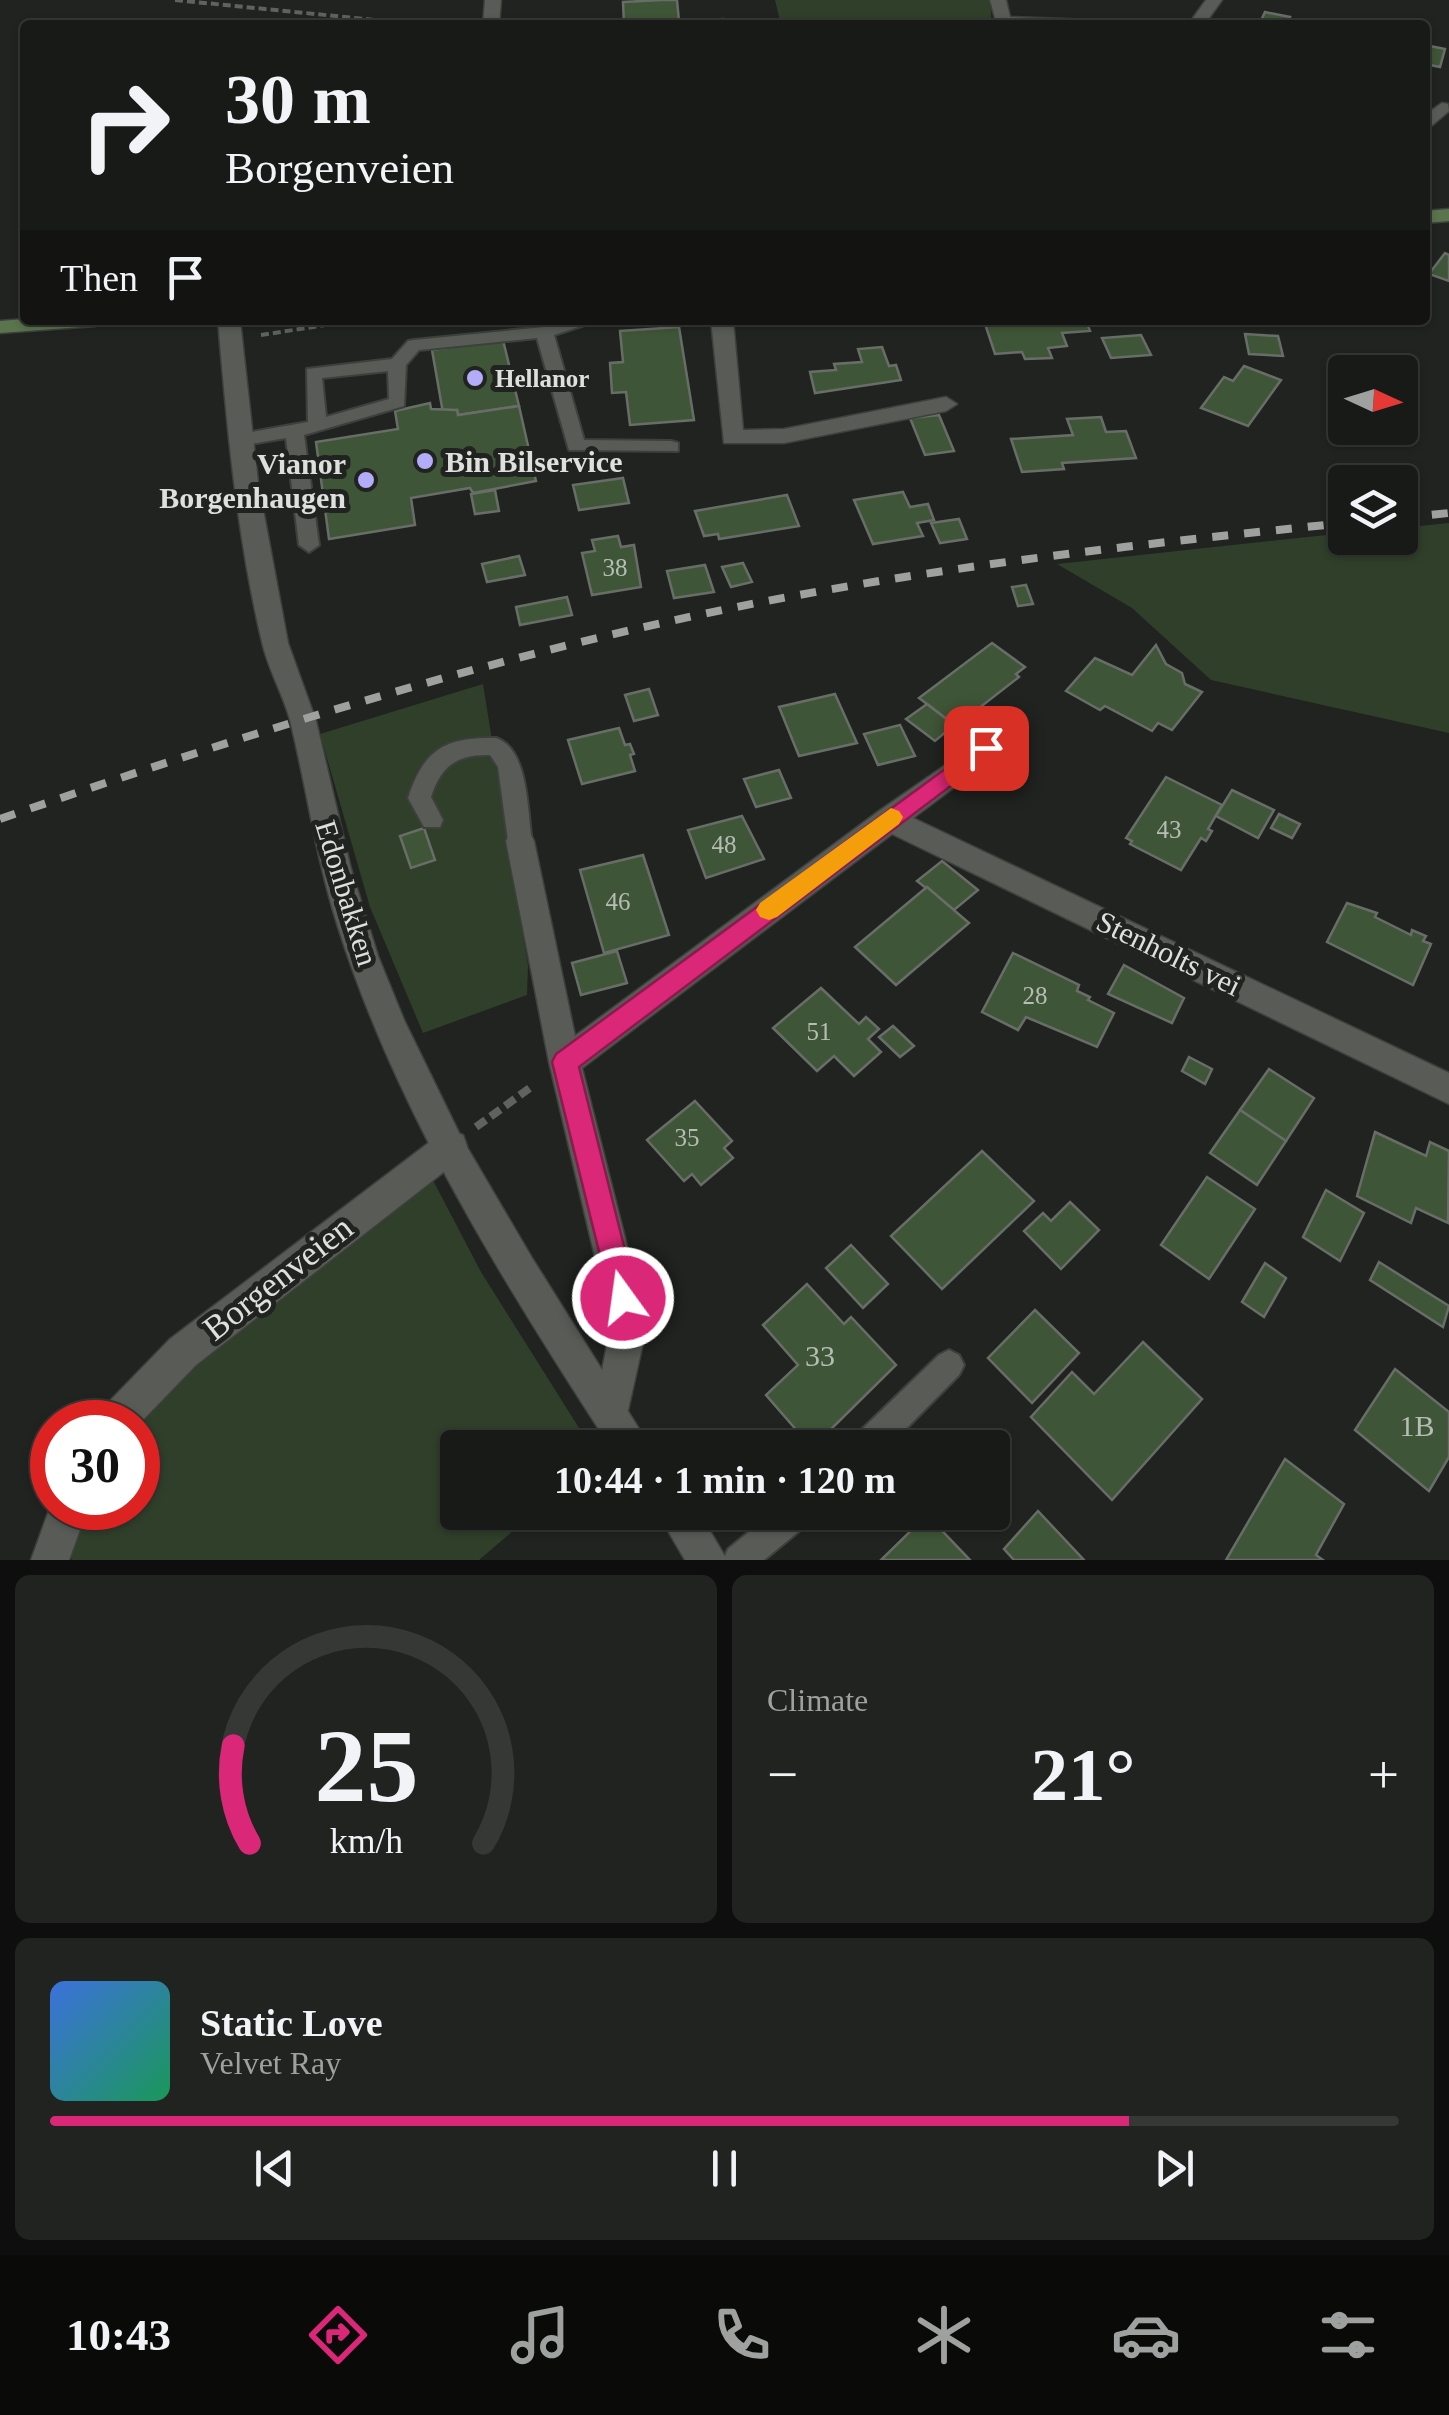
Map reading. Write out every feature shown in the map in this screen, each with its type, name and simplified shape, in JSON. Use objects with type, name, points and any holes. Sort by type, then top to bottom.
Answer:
[{"type":"main road","points":[[0,327],[27,325]]},
{"type":"street","points":[[722,325],[732,438],[784,436],[946,404]]},
{"type":"street","name":"Edonbakken","points":[[230,332],[240,440],[276,646],[302,718],[334,869],[363,958],[451,1146],[509,1252],[620,1430]]},
{"type":"street","points":[[565,1062],[986,748]]},
{"type":"street","name":"Stenholts vei","points":[[889,819],[1449,1089]]},
{"type":"street","points":[[520,841],[565,1062],[629,1325],[610,1414]]},
{"type":"street","name":"Borgenveien","points":[[136,1400],[183,1352],[451,1146]]},
{"type":"street","points":[[50,1560],[61,1530]]},
{"type":"street","points":[[688,1530],[708,1560]]},
{"type":"lane","points":[[318,426],[313,374],[397,364],[414,345],[544,332],[571,325]]},
{"type":"lane","points":[[544,332],[576,446],[671,448]]},
{"type":"lane","points":[[240,440],[318,426],[398,402],[397,364]]},
{"type":"lane","points":[[294,430],[309,545]]},
{"type":"lane","points":[[432,820],[419,798],[425,775],[435,760],[457,749],[496,746],[509,765],[520,841]]},
{"type":"lane","points":[[883,1430],[949,1366]]},
{"type":"lane","points":[[739,1560],[776,1530]]},
{"type":"path","points":[[175,0],[375,20]]},
{"type":"path","points":[[230,332],[299,325]]},
{"type":"path","points":[[451,1146],[565,1062]]},
{"type":"green space","points":[[775,0],[990,0],[992,20],[780,20]]},
{"type":"green space","points":[[1449,523],[1449,733],[1211,680],[1132,608],[1057,564],[1328,535],[1328,555],[1418,555],[1418,526]]},
{"type":"green space","points":[[483,684],[528,965],[527,995],[423,1033],[370,907],[320,734]]},
{"type":"green space","points":[[425,1165],[481,1272],[580,1430],[440,1430],[440,1530],[514,1530],[479,1560],[72,1560],[58,1534],[60,1530],[160,1530],[160,1400],[142,1400]]},
{"type":"building","points":[[677,0],[679,20],[624,20],[623,2]]},
{"type":"building","points":[[1265,12],[1290,17],[1288,20],[1261,20]]},
{"type":"building","points":[[1430,46],[1445,49],[1440,67],[1430,65]]},
{"type":"building","points":[[1445,253],[1449,255],[1449,281],[1430,273]]},
{"type":"building","points":[[985,325],[1088,325],[1090,331],[1062,333],[1067,346],[1048,348],[1052,358],[1025,359],[1022,352],[995,354]]},
{"type":"building","points":[[679,327],[694,420],[630,425],[626,392],[612,393],[610,363],[623,362],[620,331]]},
{"type":"building","points":[[1245,334],[1278,336],[1283,356],[1249,354]]},
{"type":"building","points":[[1141,335],[1151,355],[1111,358],[1102,338]]},
{"type":"building","name":"Hellanor","points":[[503,340],[519,406],[458,415],[457,410],[443,413],[432,350]]},
{"type":"building","points":[[882,347],[889,366],[896,365],[901,380],[815,393],[810,372],[836,370],[834,364],[862,362],[858,349]]},
{"type":"building","points":[[1244,366],[1281,380],[1248,426],[1201,408],[1224,377],[1233,381]]},
{"type":"building","name":"Bin Bilservice","points":[[430,403],[431,409],[457,410],[458,415],[519,406],[536,481],[473,493],[470,488],[411,498],[415,525],[329,539],[316,442],[398,429],[395,411]]},
{"type":"building","points":[[939,415],[954,451],[925,455],[910,418]]},
{"type":"building","points":[[1101,417],[1106,432],[1126,431],[1136,458],[1062,463],[1064,469],[1022,472],[1011,439],[1073,435],[1067,419]]},
{"type":"building","points":[[623,478],[629,503],[579,510],[573,485]]},
{"type":"building","points":[[495,490],[499,511],[475,514],[471,494]]},
{"type":"building","points":[[903,492],[910,507],[928,504],[934,520],[917,523],[923,536],[873,544],[854,500]]},
{"type":"building","points":[[787,495],[799,526],[719,539],[718,534],[704,536],[695,511]]},
{"type":"building","points":[[959,519],[967,539],[940,543],[931,523]]},
{"type":"building","points":[[618,536],[621,547],[634,545],[641,587],[592,595],[582,553],[595,551],[592,540]]},
{"type":"building","points":[[519,556],[525,575],[487,582],[482,564]]},
{"type":"building","points":[[743,563],[752,582],[731,587],[722,567]]},
{"type":"building","points":[[705,565],[714,592],[674,598],[667,571]]},
{"type":"building","points":[[1026,585],[1033,604],[1018,606],[1012,587]]},
{"type":"building","points":[[567,597],[572,615],[520,625],[516,607]]},
{"type":"building","points":[[992,643],[1025,667],[1016,674],[1019,677],[956,726],[919,698]]},
{"type":"building","points":[[1156,645],[1166,664],[1182,673],[1185,684],[1202,692],[1172,730],[1158,723],[1152,731],[1066,691],[1095,658],[1132,675]]},
{"type":"building","points":[[649,689],[658,715],[634,721],[625,695]]},
{"type":"building","points":[[835,694],[857,743],[799,756],[779,707]]},
{"type":"building","points":[[927,704],[954,725],[935,741],[906,719]]},
{"type":"building","points":[[900,725],[915,756],[878,765],[864,734]]},
{"type":"building","points":[[619,728],[625,745],[630,744],[634,754],[630,755],[635,771],[582,784],[568,740]]},
{"type":"building","points":[[779,770],[791,798],[756,807],[744,779]]},
{"type":"building","points":[[1166,777],[1222,805],[1208,829],[1212,831],[1206,841],[1201,838],[1181,870],[1130,844],[1132,841],[1126,838]]},
{"type":"building","points":[[1232,790],[1274,810],[1258,838],[1216,816]]},
{"type":"building","points":[[1279,814],[1300,824],[1292,838],[1271,828]]},
{"type":"building","points":[[742,816],[764,859],[706,878],[688,830]]},
{"type":"building","points":[[424,828],[435,860],[411,868],[400,836]]},
{"type":"building","points":[[643,855],[669,935],[604,953],[580,870]]},
{"type":"building","points":[[942,861],[978,890],[954,910],[917,881]]},
{"type":"building","points":[[927,887],[969,923],[896,985],[855,947]]},
{"type":"building","points":[[1347,903],[1377,913],[1375,917],[1411,935],[1412,930],[1426,936],[1423,941],[1431,944],[1413,985],[1327,942]]},
{"type":"building","points":[[617,951],[627,983],[581,995],[572,963]]},
{"type":"building","points":[[1013,953],[1079,985],[1077,991],[1090,997],[1088,1000],[1114,1013],[1097,1047],[1026,1017],[1018,1030],[982,1012]]},
{"type":"building","points":[[1124,965],[1184,998],[1172,1023],[1108,994]]},
{"type":"building","points":[[821,988],[859,1024],[866,1017],[879,1029],[868,1039],[881,1052],[854,1076],[834,1056],[817,1071],[773,1028]]},
{"type":"building","points":[[893,1026],[914,1046],[900,1057],[879,1037]]},
{"type":"building","points":[[1189,1057],[1212,1069],[1205,1084],[1182,1071]]},
{"type":"building","points":[[1269,1069],[1314,1098],[1286,1141],[1240,1110]]},
{"type":"building","points":[[695,1101],[732,1141],[724,1148],[733,1158],[701,1185],[692,1174],[684,1181],[647,1140]]},
{"type":"building","points":[[1240,1110],[1286,1141],[1257,1185],[1210,1153]]},
{"type":"building","points":[[1375,1132],[1426,1156],[1430,1142],[1449,1151],[1448,1223],[1416,1208],[1411,1223],[1357,1196]]},
{"type":"building","points":[[982,1151],[1034,1201],[942,1289],[891,1236]]},
{"type":"building","points":[[1207,1177],[1255,1209],[1209,1279],[1161,1245]]},
{"type":"building","points":[[1326,1190],[1364,1213],[1340,1261],[1303,1237]]},
{"type":"building","points":[[1070,1202],[1099,1230],[1061,1269],[1024,1231],[1043,1213],[1051,1221]]},
{"type":"building","points":[[851,1245],[888,1284],[863,1308],[826,1268]]},
{"type":"building","points":[[1379,1262],[1449,1306],[1443,1327],[1370,1280]]},
{"type":"building","points":[[1265,1263],[1286,1278],[1264,1317],[1242,1302]]},
{"type":"building","points":[[807,1284],[844,1324],[851,1317],[896,1365],[830,1430],[796,1430],[766,1395],[798,1365],[763,1325]]},
{"type":"building","points":[[1035,1310],[1079,1353],[1032,1403],[988,1358]]},
{"type":"building","points":[[1143,1342],[1202,1399],[1112,1500],[1031,1417],[1072,1372],[1094,1394]]},
{"type":"building","points":[[1395,1369],[1449,1412],[1449,1457],[1429,1491],[1355,1430]]},
{"type":"building","points":[[1285,1459],[1344,1504],[1316,1555],[1323,1560],[1226,1560]]},
{"type":"building","points":[[1038,1511],[1084,1560],[1014,1560],[1004,1549]]},
{"type":"building","points":[[912,1530],[941,1530],[970,1560],[881,1560]]},
{"type":"railway","points":[[1418,516],[1449,513]]},
{"type":"railway","points":[[0,819],[174,760],[436,680],[703,614],[942,571],[1328,525]]},
{"type":"slow traffic","points":[[769,910],[891,817]]},
{"type":"place","name":"Hellanor","points":[[475,378]]},
{"type":"place","name":"Bin Bilservice","points":[[425,461]]},
{"type":"place","name":"Vianor Borgenhaugen","points":[[366,480]]},
{"type":"route","points":[[623,1298],[565,1062],[986,748]]}]
